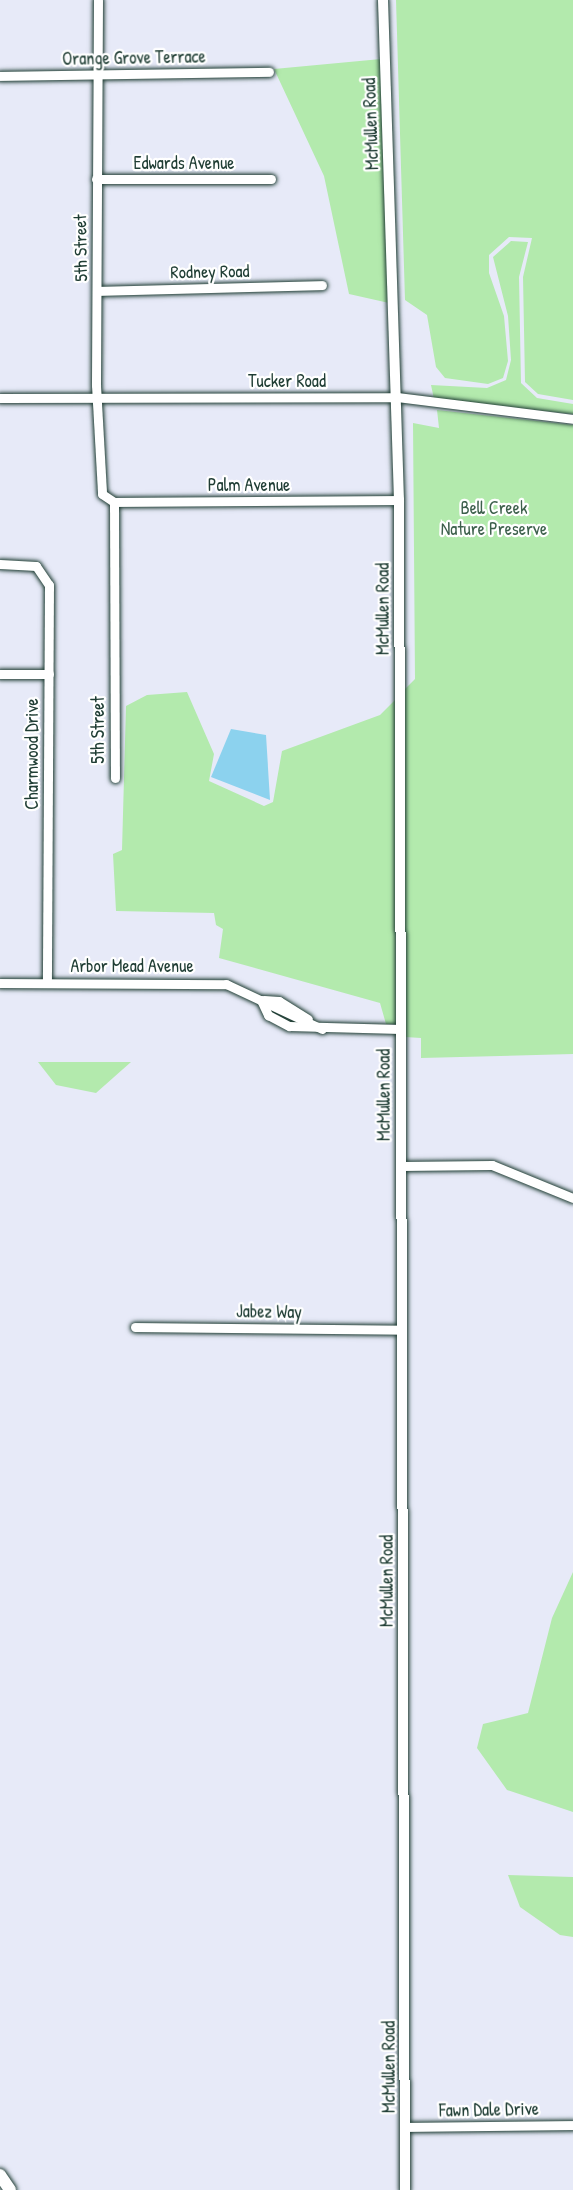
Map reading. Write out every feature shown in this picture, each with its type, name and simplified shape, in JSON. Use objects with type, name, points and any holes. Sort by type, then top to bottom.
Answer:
[{"type":"main road","points":[[0,2175],[10,2190]]},
{"type":"street","name":"5th Street","points":[[98,0],[96,179],[102,494],[114,502],[115,778]]},
{"type":"street","name":"McMullen Road","points":[[383,0],[399,500],[405,2190]]},
{"type":"street","name":"Orange Grove Terrace","points":[[0,76],[269,72]]},
{"type":"street","name":"Edwards Avenue","points":[[96,179],[272,179]]},
{"type":"street","name":"Rodney Road","points":[[99,291],[322,285]]},
{"type":"street","name":"Tucker Road","points":[[0,398],[397,397],[573,419]]},
{"type":"street","name":"Palm Avenue","points":[[114,502],[399,500]]},
{"type":"street","name":"Charmwood Drive","points":[[0,564],[36,566],[47,579],[49,674],[47,983]]},
{"type":"street","points":[[0,674],[49,674]]},
{"type":"street","name":"Arbor Mead Avenue","points":[[0,983],[216,983],[261,1000],[292,1006],[322,1029]]},
{"type":"street","points":[[261,1000],[275,1022],[322,1029],[400,1029]]},
{"type":"street","points":[[401,1166],[492,1165],[573,1198]]},
{"type":"street","name":"Jabez Way","points":[[135,1327],[402,1330]]},
{"type":"street","name":"Fawn Dale Drive","points":[[405,2127],[573,2125]]},
{"type":"green space","points":[[396,0],[573,0],[573,400],[538,394],[525,382],[523,277],[532,238],[509,237],[489,255],[489,273],[504,316],[508,361],[503,378],[488,384],[445,378],[436,367],[427,315],[405,300]]},
{"type":"green space","points":[[381,59],[389,303],[349,294],[324,176],[274,69]]},
{"type":"green space","points":[[511,241],[528,242],[519,277],[521,383],[537,398],[573,404],[573,414],[434,399],[431,385],[487,388],[506,380],[511,360],[508,316],[493,257]]},
{"type":"green space","name":"Bell Creek Nature Preserve","points":[[437,410],[573,425],[573,1054],[421,1058],[421,1038],[405,1037],[404,690],[415,679],[413,423],[439,428]]},
{"type":"green space","points":[[187,692],[214,754],[209,781],[264,806],[273,802],[282,751],[380,715],[395,700],[396,1024],[386,1024],[380,1003],[219,958],[223,929],[216,925],[214,913],[116,911],[113,854],[122,850],[126,706],[147,695]]},
{"type":"green space","points":[[38,1062],[131,1062],[96,1093],[56,1085]]},
{"type":"green space","points":[[573,1572],[573,1812],[507,1790],[477,1748],[483,1724],[528,1713],[552,1618]]},
{"type":"green space","points":[[508,1875],[573,1877],[573,1937],[560,1935],[520,1907]]},
{"type":"water","points":[[231,729],[266,735],[270,800],[211,777]]}]
